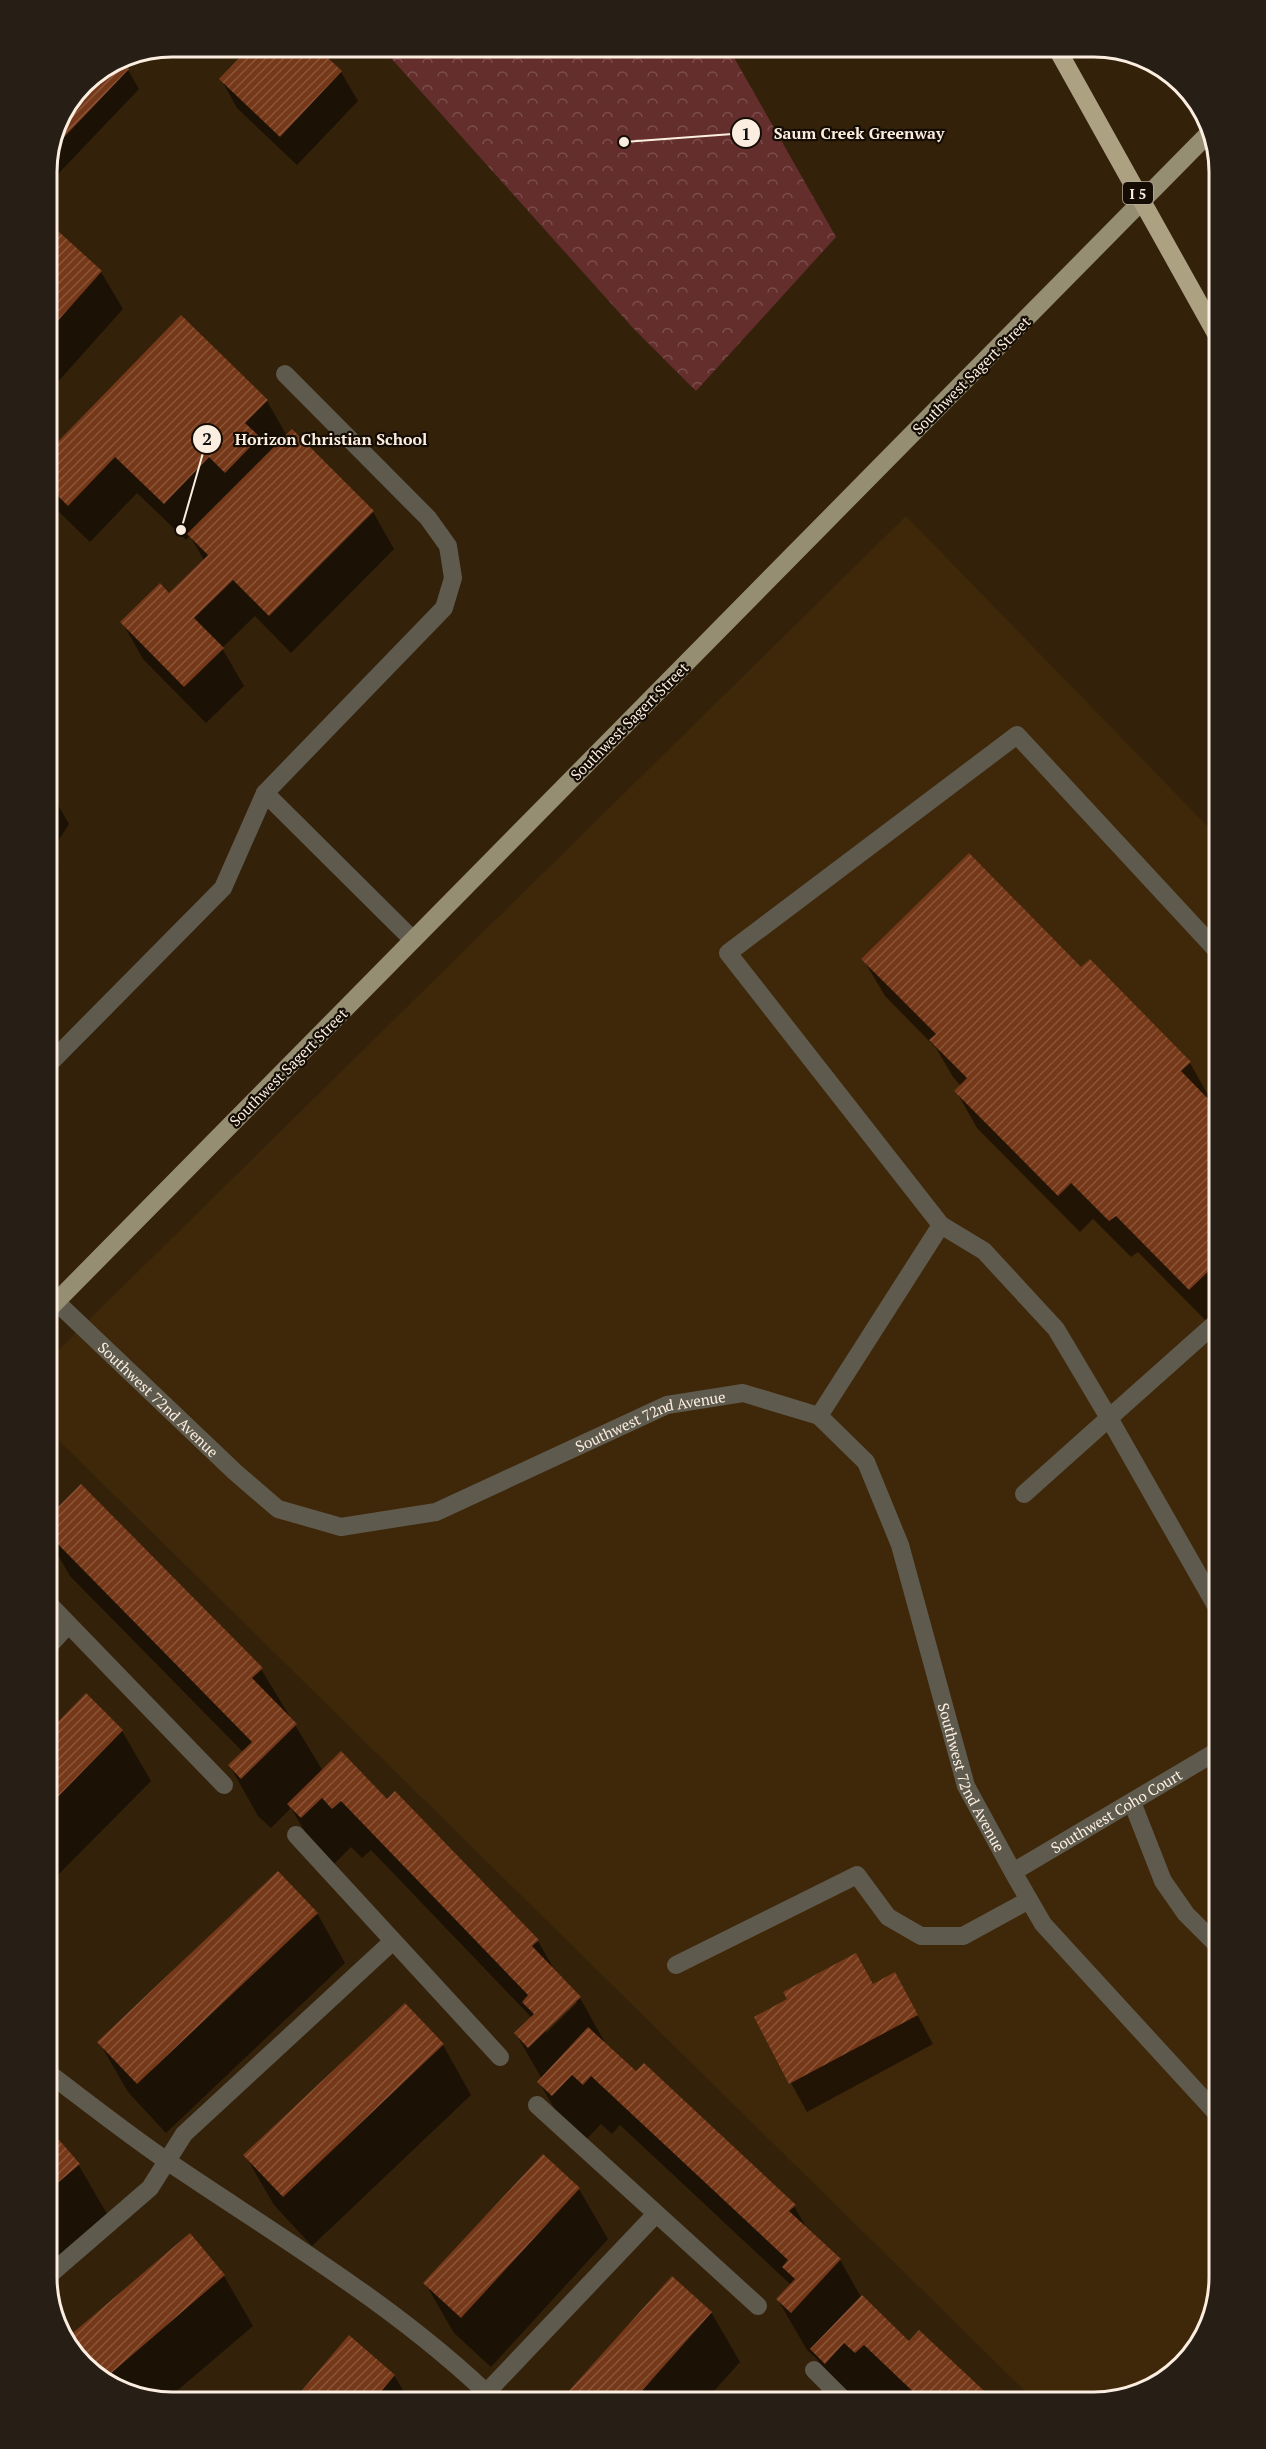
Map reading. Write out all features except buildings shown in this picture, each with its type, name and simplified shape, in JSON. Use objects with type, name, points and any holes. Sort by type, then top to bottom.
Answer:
[{"type":"highway","name":"I 5","points":[[1062,57],[1209,319]]},
{"type":"main road","name":"Southwest Sagert Street","points":[[57,1295],[413,940],[1204,138]]},
{"type":"street","points":[[57,1056],[223,888],[265,793],[444,608],[453,578],[448,546],[428,518],[285,375]]},
{"type":"street","points":[[1209,941],[1017,735],[728,953],[940,1225],[984,1251],[1056,1329],[1209,1592]]},
{"type":"street","points":[[265,793],[413,940]]},
{"type":"street","points":[[819,1416],[940,1225]]},
{"type":"street","name":"Southwest 72nd Avenue","points":[[57,1308],[278,1509],[341,1527],[436,1512],[667,1405],[743,1393],[819,1416],[867,1462],[900,1545],[966,1786],[1013,1872],[1043,1924],[1209,2104]]},
{"type":"street","points":[[1024,1494],[1209,1330]]},
{"type":"street","points":[[57,1613],[224,1785]]},
{"type":"street","points":[[57,1637],[68,1625]]},
{"type":"street","name":"Southwest Coho Court","points":[[1013,1872],[1209,1756]]},
{"type":"street","points":[[1132,1802],[1163,1881],[1186,1914],[1209,1936]]},
{"type":"street","points":[[296,1835],[500,2057]]},
{"type":"street","points":[[676,1965],[857,1875],[888,1917],[921,1936],[963,1936],[1029,1900]]},
{"type":"street","points":[[57,2268],[150,2188],[184,2134],[393,1941]]},
{"type":"street","points":[[57,2080],[166,2161],[290,2241],[414,2332],[478,2392]]},
{"type":"street","points":[[537,2105],[758,2307]]},
{"type":"street","points":[[491,2392],[656,2214]]},
{"type":"street","points":[[814,2370],[836,2392]]},
{"type":"shaded area","points":[[906,516],[1209,828],[1209,2277],[1203,2314],[1190,2341],[1180,2353],[1151,2377],[1124,2388],[1101,2392],[1026,2392],[57,1439],[57,1351]]},
{"type":"green space","points":[[390,57],[734,57],[836,237],[696,391],[633,328]]},
{"type":"place","name":"Saum Creek Greenway","points":[[624,142]]},
{"type":"place","name":"Horizon Christian School","points":[[181,530]]}]
